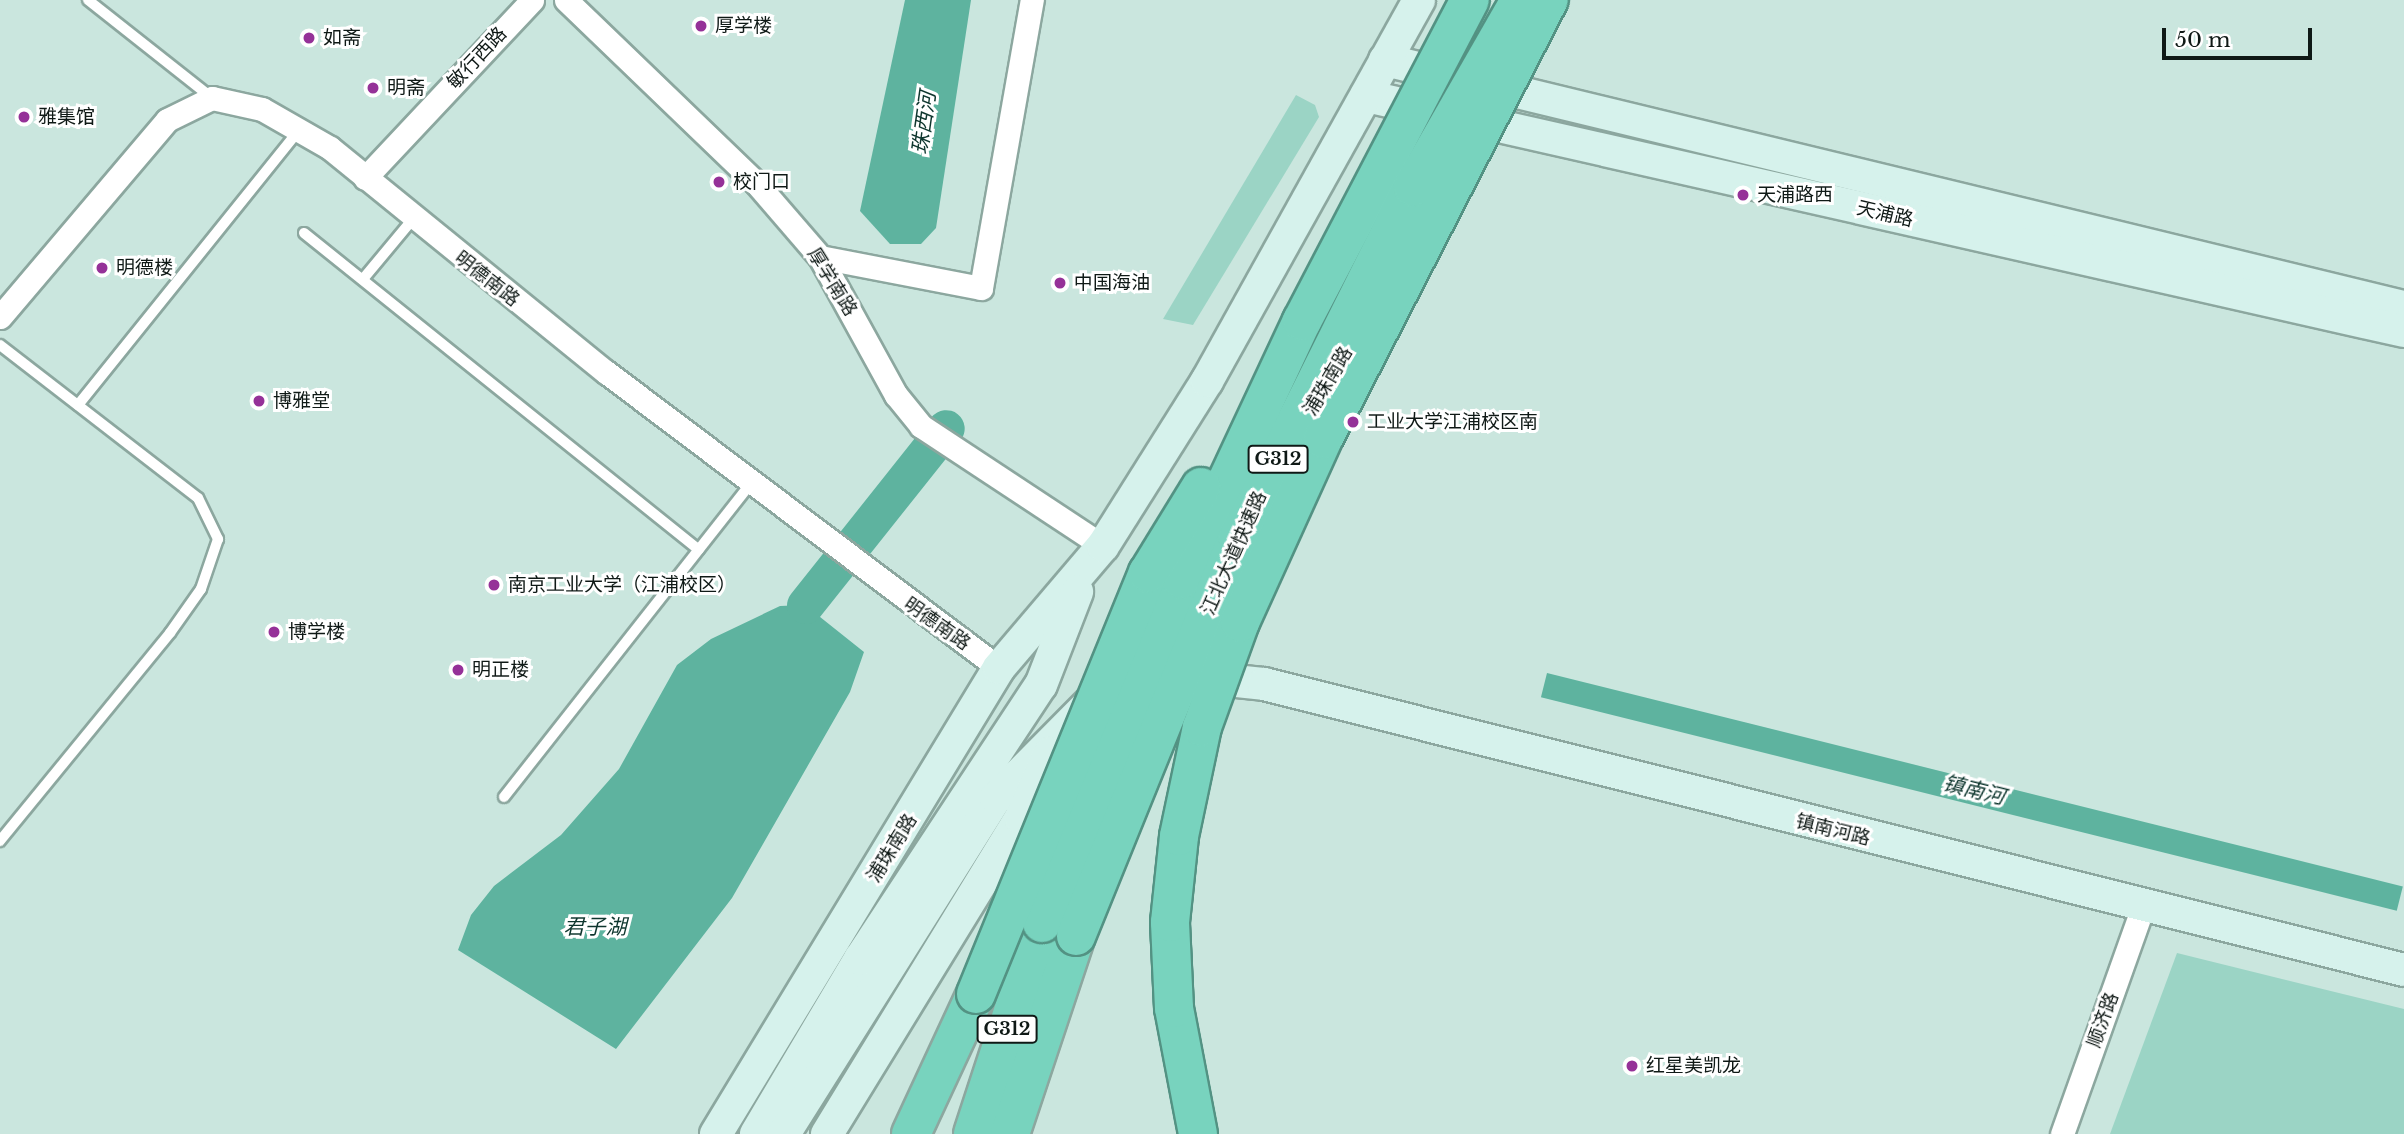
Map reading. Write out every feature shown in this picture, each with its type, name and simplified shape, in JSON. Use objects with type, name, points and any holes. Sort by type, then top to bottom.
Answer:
[{"type":"highway","name":"江北大道快速路","points":[[973,1134],[1113,735],[1303,321],[1470,0]]},
{"type":"highway","name":"江北大道快速路","points":[[1010,1134],[1076,936],[1238,538],[1413,187],[1520,0]]},
{"type":"highway","points":[[1198,1134],[1174,1008],[1170,922],[1179,836],[1202,727],[1240,622],[1323,439],[1549,0]]},
{"type":"highway","points":[[911,1134],[976,994],[1148,573],[1303,321]]},
{"type":"street","name":"敏行西路","points":[[365,178],[532,0]]},
{"type":"street","name":"厚学南路","points":[[566,0],[757,184],[820,257],[895,395],[921,426],[1103,546]]},
{"type":"street","points":[[820,257],[981,288],[1032,0]]},
{"type":"street","name":"浦珠南路","points":[[716,1134],[999,667],[1083,574],[1207,381],[1419,0]]},
{"type":"street","name":"浦珠南路","points":[[784,1134],[996,798],[1060,729],[1188,616],[1557,0]]},
{"type":"street","points":[[1385,61],[2404,307]]},
{"type":"street","name":"天浦路","points":[[1366,96],[2404,331]]},
{"type":"street","name":"明德南路","points":[[212,98],[262,109],[299,130],[365,178],[413,219],[830,546],[999,667]]},
{"type":"street","points":[[0,317],[167,120],[212,98]]},
{"type":"street","name":"浦珠南路","points":[[756,1134],[860,960],[1041,685],[1083,574]]},
{"type":"street","points":[[1188,616],[1264,684]]},
{"type":"street","name":"镇南河路","points":[[1127,670],[1264,684],[2404,970]]},
{"type":"street","name":"浦珠南路","points":[[827,1134],[1021,818],[1060,729]]},
{"type":"street","name":"顺济路","points":[[2062,1134],[2143,906]]},
{"type":"lane","points":[[88,0],[212,98]]},
{"type":"lane","points":[[78,405],[299,130]]},
{"type":"lane","points":[[362,279],[413,219]]},
{"type":"lane","points":[[304,233],[699,550]]},
{"type":"lane","points":[[0,345],[198,498],[218,539],[201,589],[170,633],[0,841]]},
{"type":"lane","points":[[504,797],[750,484]]},
{"type":"shaded area","points":[[1296,95],[1315,105],[1319,117],[1193,325],[1163,319]]},
{"type":"shaded area","points":[[2177,953],[2404,1009],[2404,1134],[2110,1134]]},
{"type":"water","name":"珠西河","points":[[905,0],[971,0],[936,228],[921,244],[890,244],[860,211]]},
{"type":"water","name":"君子湖","points":[[805,605],[864,652],[850,692],[732,898],[616,1049],[458,950],[471,915],[494,886],[561,835],[619,769],[677,665],[711,639],[780,606]]},
{"type":"water","name":"镇南河","points":[[1547,673],[2403,886],[2397,911],[1541,697]]},
{"type":"waterway","points":[[805,605],[946,428]]},
{"type":"place","name":"厚学楼","points":[[701,26]]},
{"type":"place","name":"如斋","points":[[309,38]]},
{"type":"place","name":"明斋","points":[[373,88]]},
{"type":"place","name":"雅集馆","points":[[24,117]]},
{"type":"place","name":"校门口","points":[[719,182]]},
{"type":"place","name":"天浦路西","points":[[1743,195]]},
{"type":"place","name":"明德楼","points":[[102,268]]},
{"type":"place","name":"中国海油","points":[[1060,283]]},
{"type":"place","name":"博雅堂","points":[[259,401]]},
{"type":"place","name":"工业大学江浦校区南","points":[[1353,422]]},
{"type":"place","name":"南京工业大学（江浦校区）","points":[[494,585]]},
{"type":"place","name":"博学楼","points":[[274,632]]},
{"type":"place","name":"明正楼","points":[[458,670]]},
{"type":"place","name":"红星美凯龙","points":[[1632,1066]]}]
